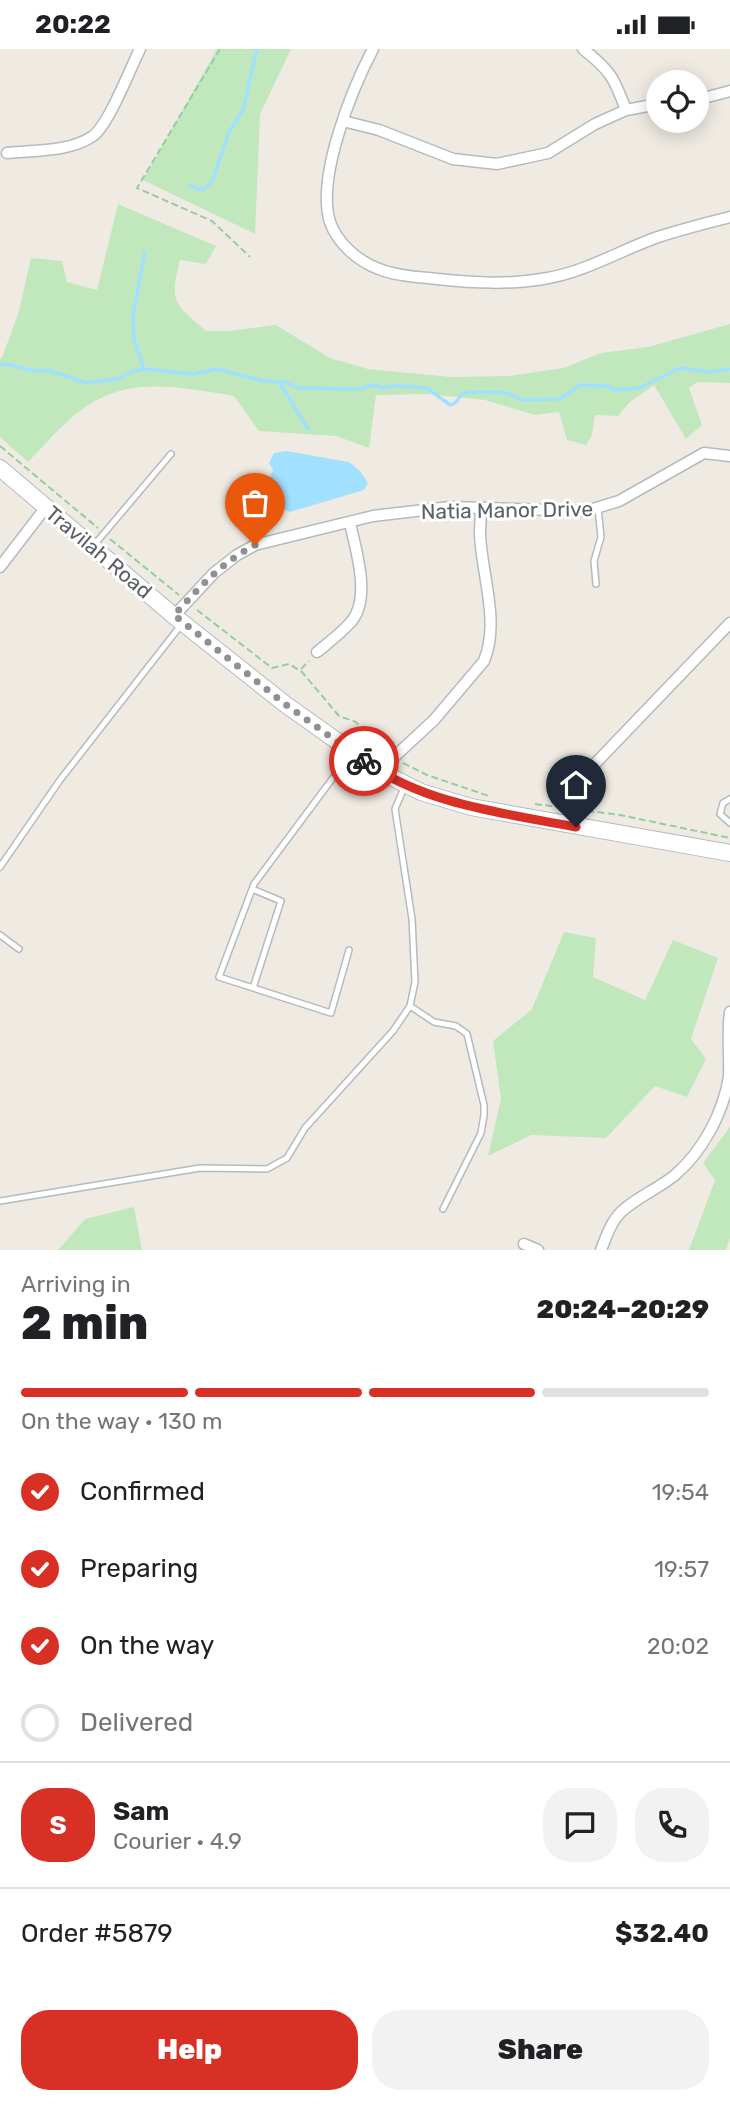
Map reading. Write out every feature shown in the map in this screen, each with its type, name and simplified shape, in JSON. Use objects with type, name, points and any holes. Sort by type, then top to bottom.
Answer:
[{"type":"main road","name":"Travilah Road","points":[[0,468],[178,619],[285,704],[379,771],[405,785],[471,807],[730,853]]},
{"type":"street","points":[[7,153],[70,146],[92,136],[107,117],[140,49]]},
{"type":"street","points":[[373,49],[343,121],[328,182],[330,222],[337,235],[352,253],[377,269],[488,284],[547,278],[574,271],[658,237],[730,217]]},
{"type":"street","points":[[583,49],[606,67],[615,79],[626,110]]},
{"type":"street","points":[[709,97],[730,91]]},
{"type":"street","points":[[343,121],[379,131],[453,159],[497,164],[548,153],[596,124],[626,110],[646,106]]},
{"type":"street","name":"Natia Manor Drive","points":[[178,619],[187,602],[214,573],[255,545],[386,514],[450,507],[561,511],[598,509],[619,501],[704,453],[730,456]]},
{"type":"street","points":[[0,567],[46,507]]},
{"type":"street","points":[[379,771],[433,720],[484,661],[488,651],[490,610],[480,536],[481,507]]},
{"type":"street","points":[[317,652],[352,622],[358,611],[362,586],[351,523]]},
{"type":"street","points":[[590,769],[730,623]]},
{"type":"street","points":[[601,1250],[620,1213],[677,1173],[694,1156],[714,1125],[729,1077],[730,1012]]},
{"type":"street","points":[[524,1244],[538,1250]]},
{"type":"lane","points":[[93,547],[171,454]]},
{"type":"lane","points":[[596,584],[594,561],[601,537],[598,509]]},
{"type":"lane","points":[[0,867],[178,619]]},
{"type":"lane","points":[[349,950],[331,1013],[219,977],[252,889],[352,752]]},
{"type":"lane","points":[[0,1201],[200,1168],[267,1170],[287,1158],[305,1128],[393,1031],[410,1006],[415,982],[411,919],[395,809],[405,785]]},
{"type":"lane","points":[[730,799],[723,803],[720,814],[730,823]]},
{"type":"lane","points":[[252,889],[281,901],[253,988]]},
{"type":"lane","points":[[0,935],[19,949]]},
{"type":"lane","points":[[410,1006],[434,1022],[456,1026],[467,1034],[484,1105],[481,1133],[443,1209]]},
{"type":"path","points":[[220,49],[137,188],[212,221],[250,257]]},
{"type":"path","points":[[0,446],[187,602],[272,668],[289,664],[299,670],[339,716],[356,722],[371,742],[393,758],[428,775],[498,799]]},
{"type":"path","points":[[299,670],[317,652]]},
{"type":"path","points":[[525,802],[620,815],[730,838]]},
{"type":"green space","points":[[217,49],[291,49],[260,114],[255,234],[143,180]]},
{"type":"green space","points":[[118,204],[216,246],[206,264],[180,260],[175,285],[175,294],[181,308],[206,331],[276,325],[330,358],[368,369],[451,377],[509,376],[564,368],[601,353],[648,347],[730,324],[730,383],[697,382],[689,388],[702,425],[686,439],[654,385],[629,403],[618,416],[595,415],[592,435],[586,445],[567,440],[559,412],[535,415],[485,400],[429,394],[376,395],[369,448],[336,436],[259,431],[234,396],[167,387],[133,388],[101,398],[80,410],[28,462],[0,437],[0,359],[19,311],[31,258],[62,261],[67,282],[97,290]]},
{"type":"green space","points":[[564,932],[596,938],[593,977],[645,1000],[673,940],[718,958],[691,1039],[706,1059],[687,1097],[655,1086],[606,1138],[531,1135],[488,1156],[501,1099],[493,1041],[532,1009]]},
{"type":"green space","points":[[730,1127],[730,1238],[726,1250],[689,1250],[715,1180],[703,1163]]},
{"type":"green space","points":[[134,1207],[142,1250],[58,1250],[85,1219]]},
{"type":"water","points":[[286,451],[349,462],[360,471],[368,483],[364,490],[290,512],[273,505],[265,489],[273,470],[269,463],[274,453]]},
{"type":"waterway","points":[[190,186],[203,190],[212,182],[229,132],[243,110],[257,49]]},
{"type":"waterway","points":[[144,369],[134,339],[133,315],[145,252]]},
{"type":"waterway","points":[[0,365],[51,371],[86,383],[118,379],[130,372],[144,369],[194,374],[218,369],[263,381],[285,382],[298,388],[358,389],[374,385],[383,388],[427,388],[450,405],[462,394],[470,392],[508,393],[522,400],[560,399],[580,385],[608,386],[614,390],[639,388],[680,368],[710,372],[730,369]]},
{"type":"waterway","points":[[279,382],[308,429]]},
{"type":"way so far","points":[[255,545],[214,573],[174,615],[285,704],[364,761]]},
{"type":"route","points":[[364,761],[421,792],[471,807],[576,827]]}]
